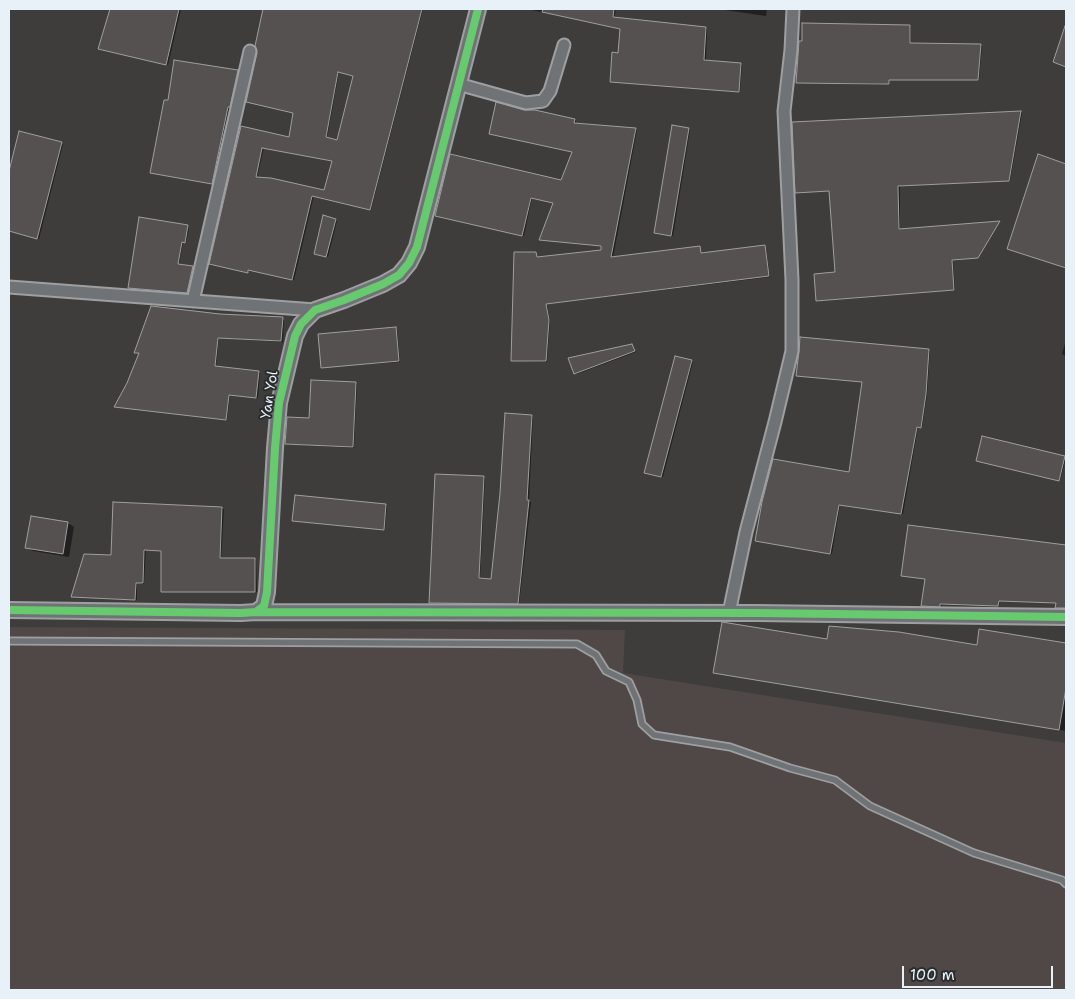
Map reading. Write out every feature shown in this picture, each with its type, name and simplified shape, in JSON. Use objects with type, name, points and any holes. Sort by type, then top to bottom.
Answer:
[{"type":"street","name":"Yan Yol","points":[[256,612],[264,606],[267,592],[279,403],[295,336],[301,324],[315,310],[383,284],[400,275],[410,263],[417,247],[478,9]]},
{"type":"street","points":[[729,613],[746,532],[792,351],[792,280],[784,111],[791,50],[792,9]]},
{"type":"street","points":[[458,84],[526,103],[543,101],[550,91],[564,45]]},
{"type":"street","points":[[193,301],[250,51]]},
{"type":"street","points":[[9,287],[315,310]]},
{"type":"street","points":[[9,610],[729,613],[1066,617]]},
{"type":"lane","points":[[9,641],[576,644],[596,655],[606,672],[629,682],[637,700],[642,724],[654,735],[730,747],[790,768],[836,780],[870,806],[974,853],[1062,880],[1066,884]]},
{"type":"shaded area","points":[[9,627],[625,630],[623,673],[1066,743],[1066,990],[9,990]]},
{"type":"building","points":[[110,9],[179,9],[166,65],[98,49]]},
{"type":"building","points":[[263,9],[422,9],[370,210],[312,196],[292,280],[209,264],[241,126],[289,137],[293,113],[246,102],[257,53],[255,46]],"holes":[[[338,72],[353,76],[337,140],[326,137]],[[262,148],[332,161],[324,190],[271,178],[256,177]]]},
{"type":"building","points":[[543,9],[614,9],[613,17],[706,27],[704,60],[741,63],[739,92],[610,82],[612,52],[618,53],[620,29],[542,12]]},
{"type":"building","points":[[802,23],[910,25],[910,43],[981,44],[978,80],[889,80],[889,84],[796,83],[799,41],[802,41]]},
{"type":"building","points":[[1066,26],[1066,67],[1053,62]]},
{"type":"building","points":[[174,60],[238,70],[230,107],[228,107],[212,184],[150,173],[164,100],[168,100]]},
{"type":"building","points":[[496,102],[524,110],[535,110],[575,119],[574,123],[636,128],[611,257],[700,246],[701,253],[765,245],[769,276],[546,304],[549,320],[546,361],[511,361],[514,252],[536,252],[537,257],[601,250],[601,246],[539,240],[553,203],[531,198],[522,236],[435,216],[450,154],[561,180],[572,152],[489,134]]},
{"type":"building","points":[[1021,111],[1009,181],[898,186],[899,229],[1000,221],[978,258],[952,260],[954,290],[816,301],[814,274],[835,272],[829,191],[795,193],[792,122]]},
{"type":"building","points":[[672,125],[689,128],[671,236],[654,233]]},
{"type":"building","points":[[19,131],[62,142],[37,239],[9,231],[9,171]]},
{"type":"building","points":[[1038,154],[1066,164],[1066,268],[1007,249]]},
{"type":"building","points":[[323,215],[336,219],[326,257],[314,254]]},
{"type":"building","points":[[139,217],[188,225],[185,243],[182,242],[178,264],[193,266],[187,293],[128,288]]},
{"type":"building","points":[[151,306],[220,314],[283,317],[281,341],[218,338],[215,366],[259,371],[256,398],[229,395],[226,420],[114,407],[127,383],[139,353],[134,353]]},
{"type":"building","points":[[396,327],[399,361],[321,368],[318,334]]},
{"type":"building","points":[[800,337],[929,349],[926,394],[921,428],[917,427],[901,514],[839,505],[830,554],[755,541],[762,502],[773,459],[849,472],[862,382],[796,376]]},
{"type":"building","points":[[632,344],[635,351],[574,374],[568,358]]},
{"type":"building","points":[[675,356],[692,360],[661,477],[644,473]]},
{"type":"building","points":[[311,380],[356,382],[353,447],[285,444],[287,417],[309,418]]},
{"type":"building","points":[[505,413],[532,415],[527,500],[529,500],[518,604],[429,603],[435,474],[484,476],[479,578],[491,579],[500,493]]},
{"type":"building","points":[[982,436],[1065,456],[1059,481],[976,461]]},
{"type":"building","points":[[295,495],[386,504],[384,530],[292,521]]},
{"type":"building","points":[[113,502],[222,507],[220,558],[255,558],[255,592],[161,592],[161,551],[144,550],[143,583],[136,583],[135,600],[71,597],[84,554],[111,555]]},
{"type":"building","points":[[31,516],[68,522],[63,554],[25,548]]},
{"type":"building","points":[[908,525],[1066,545],[1066,608],[1055,608],[1056,603],[999,601],[998,606],[940,604],[940,607],[921,606],[925,579],[901,576]]},
{"type":"building","points":[[722,622],[827,639],[829,626],[899,632],[977,645],[979,629],[1066,643],[1066,688],[1059,730],[713,673]]},
{"type":"cycle path","points":[[9,610],[241,613],[256,612],[264,606],[267,592],[279,403],[295,336],[301,324],[315,310],[383,284],[399,275],[409,263],[417,247],[478,9]]},
{"type":"cycle path","points":[[256,612],[756,613],[1066,617]]}]
